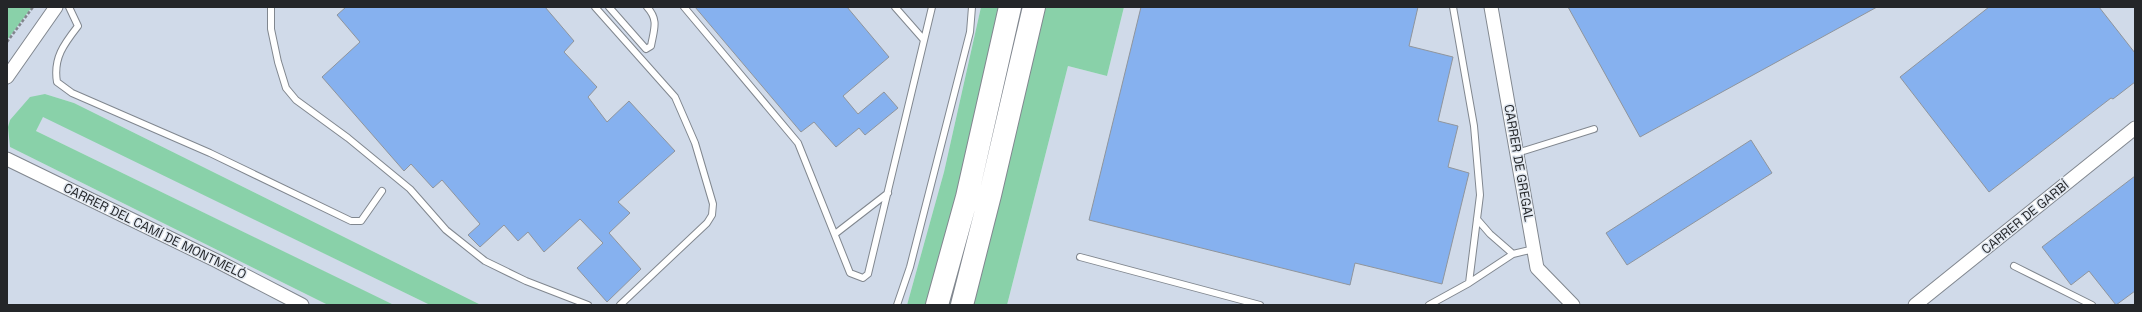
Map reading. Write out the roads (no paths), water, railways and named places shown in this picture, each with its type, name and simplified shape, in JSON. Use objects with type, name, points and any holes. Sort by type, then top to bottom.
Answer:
[{"type":"highway","points":[[937,305],[967,197],[1010,7]]},
{"type":"highway","points":[[962,305],[990,195],[1034,7]]},
{"type":"street","points":[[7,77],[56,7]]},
{"type":"street","name":"CARRER DE GREGAL","points":[[1491,7],[1537,268],[1573,305]]},
{"type":"street","name":"CARRER DE GARBÍ","points":[[1915,305],[2135,128]]},
{"type":"street","name":"CARRER DEL CAMÍ DE MONTMELÓ","points":[[7,159],[217,261],[302,305]]},
{"type":"lane","points":[[47,20],[63,7]]},
{"type":"lane","points":[[69,7],[78,26],[62,47],[55,69],[57,82],[72,93],[210,153],[351,221],[361,221],[382,191]]},
{"type":"lane","points":[[271,7],[272,29],[278,62],[286,88],[296,100],[348,138],[410,189],[446,230],[485,261],[526,281],[588,305]]},
{"type":"lane","points":[[595,7],[674,97],[695,143],[713,204],[712,215],[707,223],[620,305]]},
{"type":"lane","points":[[609,7],[646,49],[651,46],[655,19],[654,15],[647,7]]},
{"type":"lane","points":[[684,7],[798,143],[850,272],[863,278],[868,274],[932,7]]},
{"type":"lane","points":[[895,7],[924,40]]},
{"type":"lane","points":[[897,305],[910,267],[966,48],[970,32],[972,7]]},
{"type":"lane","points":[[1453,7],[1474,126],[1480,195],[1469,283]]},
{"type":"lane","points":[[1517,153],[1594,128]]},
{"type":"lane","points":[[835,234],[888,193]]},
{"type":"lane","points":[[1477,219],[1490,234],[1513,254]]},
{"type":"lane","points":[[1429,305],[1469,283],[1513,254],[1534,249]]},
{"type":"lane","points":[[1080,257],[1260,305]]},
{"type":"lane","points":[[2014,266],[2092,305]]}]
